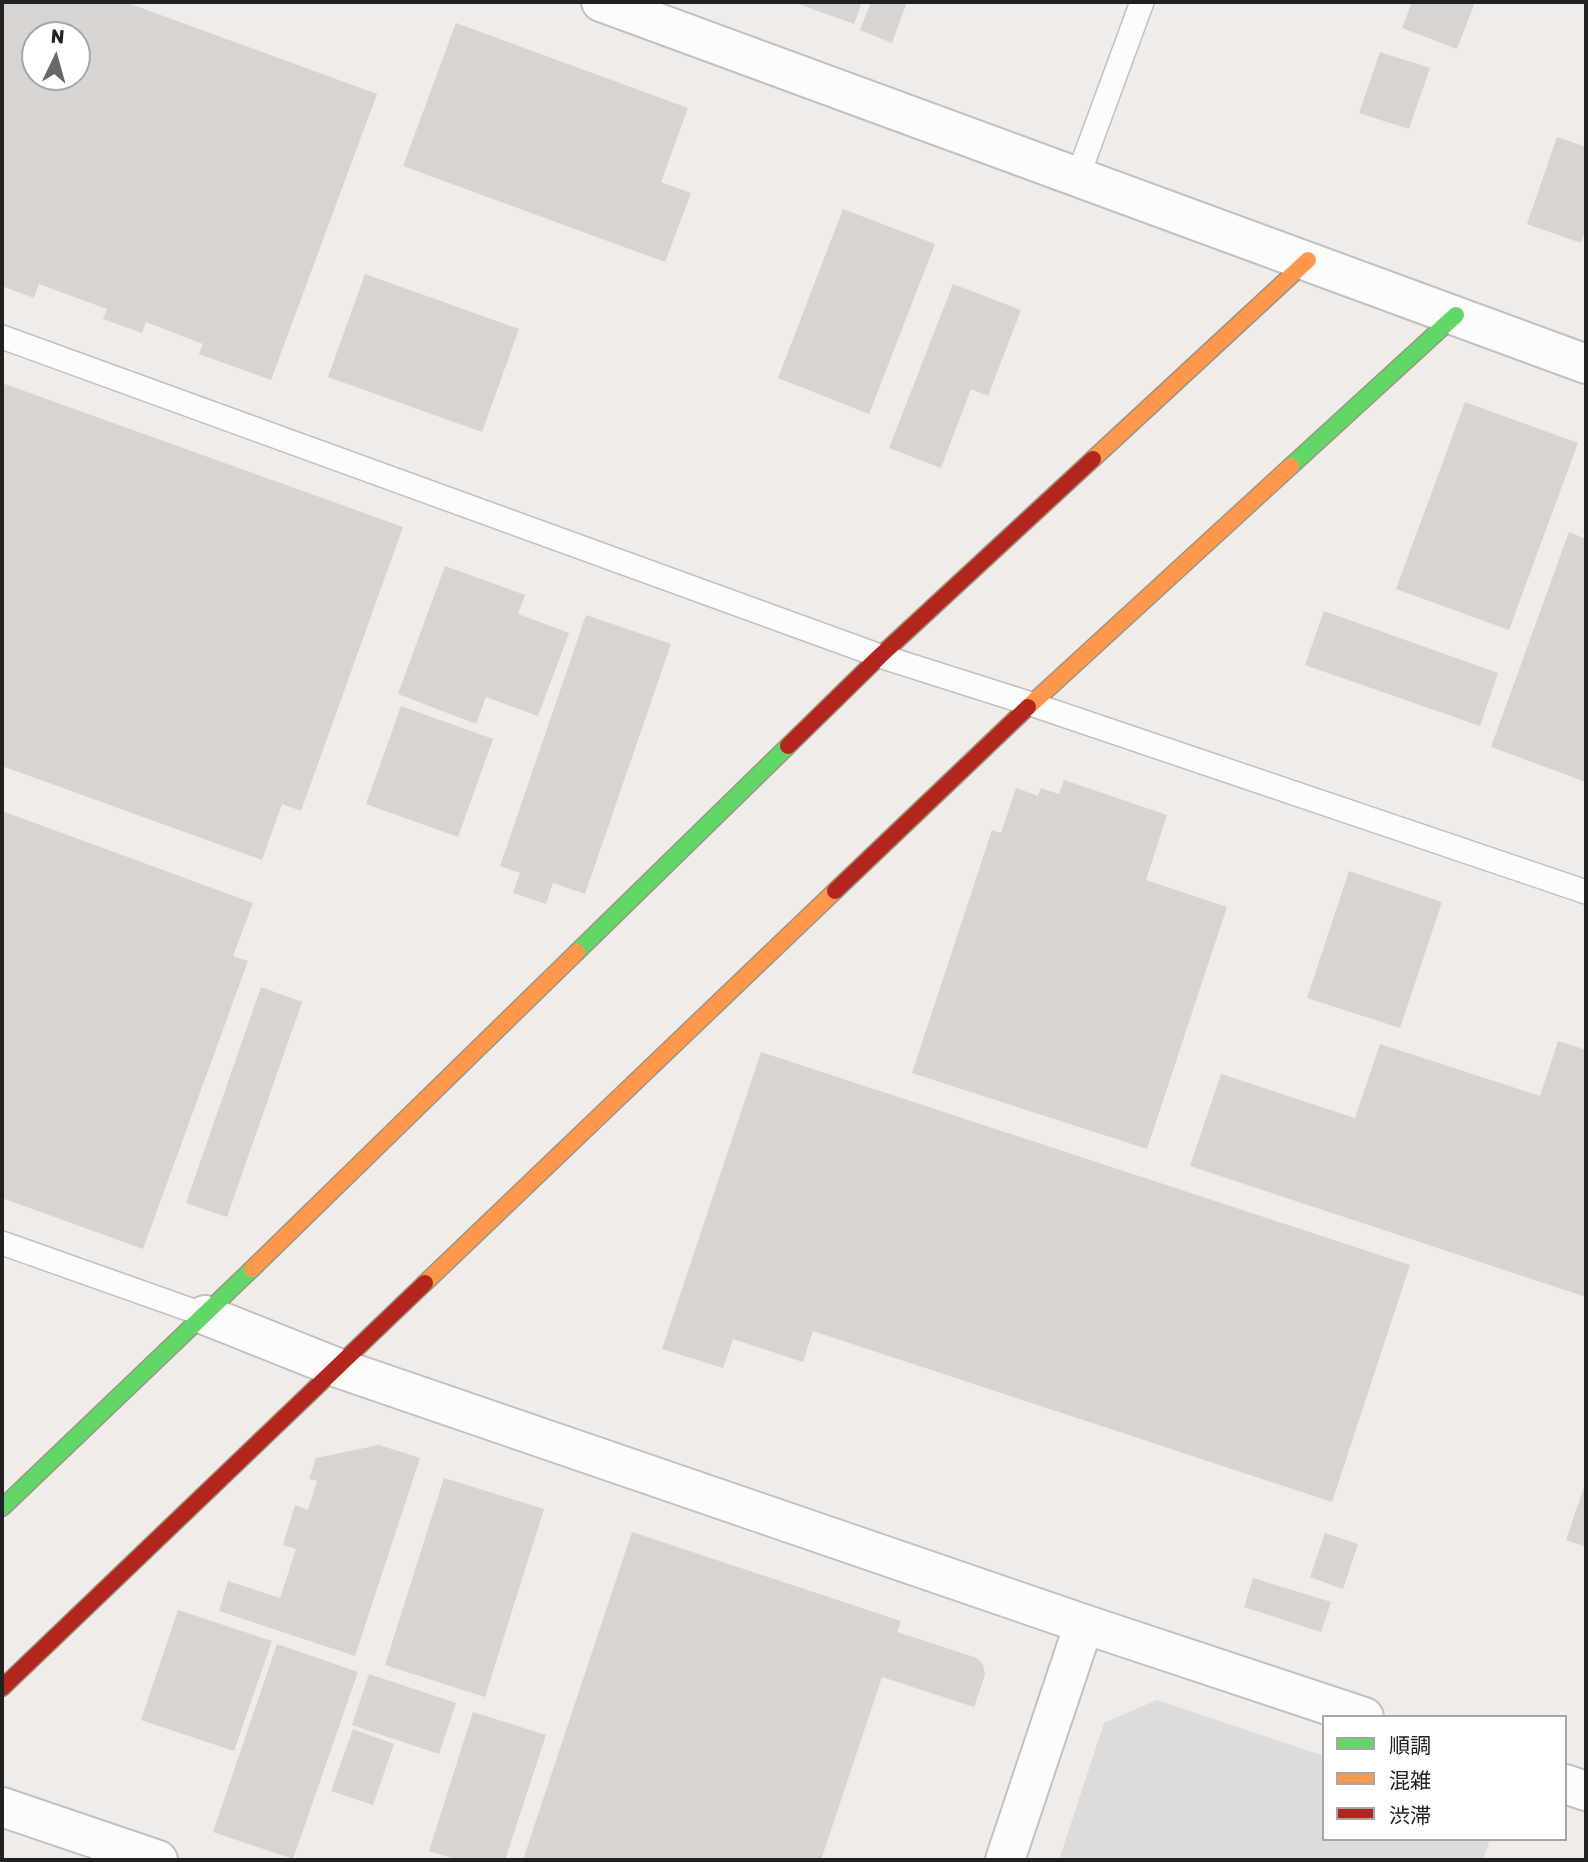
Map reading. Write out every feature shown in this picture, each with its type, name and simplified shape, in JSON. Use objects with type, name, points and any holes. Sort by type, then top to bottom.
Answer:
[{"type":"street","points":[[601,2],[1586,364]]},
{"type":"street","points":[[2,1508],[205,1315],[880,656],[1308,260]]},
{"type":"street","points":[[2,1688],[1031,704],[1456,315]]},
{"type":"street","points":[[205,1315],[338,1368],[1358,1715]]},
{"type":"street","points":[[1005,1860],[1084,1624]]},
{"type":"street","points":[[1567,1785],[1586,1791]]},
{"type":"street","points":[[2,1807],[158,1860]]},
{"type":"lane","points":[[1078,176],[1142,2]]},
{"type":"lane","points":[[2,337],[880,656],[1031,704],[1586,892]]},
{"type":"lane","points":[[2,1243],[205,1315]]},
{"type":"shaded area","points":[[1157,1700],[1322,1755],[1322,1841],[1489,1841],[1483,1860],[1059,1860],[1104,1723]]},
{"type":"building","points":[[2,2],[125,2],[377,94],[271,380],[199,354],[203,344],[146,322],[142,333],[103,319],[107,309],[39,284],[34,298],[2,286]]},
{"type":"building","points":[[793,2],[862,2],[854,24]]},
{"type":"building","points":[[871,2],[907,2],[892,43],[860,30]]},
{"type":"building","points":[[1412,2],[1475,2],[1457,49],[1402,28]]},
{"type":"building","points":[[456,23],[688,108],[661,182],[691,193],[665,262],[403,166]]},
{"type":"building","points":[[1380,52],[1430,68],[1409,129],[1359,113]]},
{"type":"building","points":[[1557,137],[1586,147],[1586,228],[1581,243],[1527,224]]},
{"type":"building","points":[[843,209],[935,244],[869,414],[778,378]]},
{"type":"building","points":[[365,274],[519,329],[482,432],[328,377]]},
{"type":"building","points":[[953,284],[1021,310],[988,396],[971,389],[941,468],[889,448]]},
{"type":"building","points":[[2,383],[403,527],[301,811],[282,804],[262,860],[2,766]]},
{"type":"building","points":[[1465,402],[1578,443],[1509,630],[1396,589]]},
{"type":"building","points":[[1569,532],[1586,539],[1586,782],[1491,747]]},
{"type":"building","points":[[445,566],[525,595],[518,614],[569,633],[538,716],[486,697],[476,724],[398,694]]},
{"type":"building","points":[[1324,611],[1498,673],[1480,726],[1305,665]]},
{"type":"building","points":[[586,615],[671,644],[585,894],[553,883],[546,904],[513,893],[520,873],[500,866]]},
{"type":"building","points":[[401,706],[493,739],[458,837],[366,804]]},
{"type":"building","points":[[1064,780],[1167,815],[1146,880],[1227,907],[1147,1149],[912,1073],[992,830],[1001,833],[1016,788],[1038,796],[1041,788],[1059,794]]},
{"type":"building","points":[[2,811],[253,903],[233,956],[248,961],[143,1249],[2,1198]]},
{"type":"building","points":[[1349,871],[1442,902],[1400,1028],[1307,998]]},
{"type":"building","points":[[261,987],[302,1002],[227,1217],[186,1203]]},
{"type":"building","points":[[1558,1041],[1586,1050],[1586,1297],[1190,1166],[1221,1074],[1355,1118],[1380,1044],[1540,1096]]},
{"type":"building","points":[[761,1052],[1410,1265],[1332,1502],[813,1331],[803,1362],[733,1339],[723,1368],[662,1349]]},
{"type":"building","points":[[379,1445],[420,1458],[355,1656],[219,1611],[228,1581],[280,1598],[296,1549],[283,1545],[295,1505],[308,1510],[317,1481],[309,1479],[316,1458]]},
{"type":"building","points":[[444,1478],[544,1509],[485,1697],[385,1665]]},
{"type":"building","points":[[1586,1481],[1586,1547],[1566,1540]]},
{"type":"building","points":[[632,1532],[901,1621],[897,1632],[977,1658],[983,1665],[985,1675],[974,1707],[882,1677],[821,1860],[523,1860]]},
{"type":"building","points":[[1325,1533],[1358,1544],[1343,1589],[1310,1577]]},
{"type":"building","points":[[1253,1578],[1331,1602],[1321,1632],[1244,1607]]},
{"type":"building","points":[[178,1610],[272,1641],[234,1751],[141,1720]]},
{"type":"building","points":[[277,1644],[358,1672],[293,1859],[213,1832]]},
{"type":"building","points":[[369,1674],[456,1703],[439,1754],[352,1725]]},
{"type":"building","points":[[473,1712],[546,1735],[505,1860],[459,1860],[429,1851]]},
{"type":"building","points":[[353,1729],[394,1744],[373,1805],[331,1791]]},
{"type":"traffic: fast","points":[[1291,466],[1456,315]]},
{"type":"traffic: fast","points":[[577,952],[788,746]]},
{"type":"traffic: fast","points":[[2,1508],[252,1269]]},
{"type":"traffic: slow","points":[[1093,459],[1308,260]]},
{"type":"traffic: slow","points":[[1028,707],[1291,466]]},
{"type":"traffic: slow","points":[[425,1283],[835,891]]},
{"type":"traffic: slow","points":[[252,1269],[577,952]]},
{"type":"traffic: jam","points":[[788,746],[880,656],[1093,459]]},
{"type":"traffic: jam","points":[[835,891],[1028,707]]},
{"type":"traffic: jam","points":[[2,1688],[425,1283]]}]
